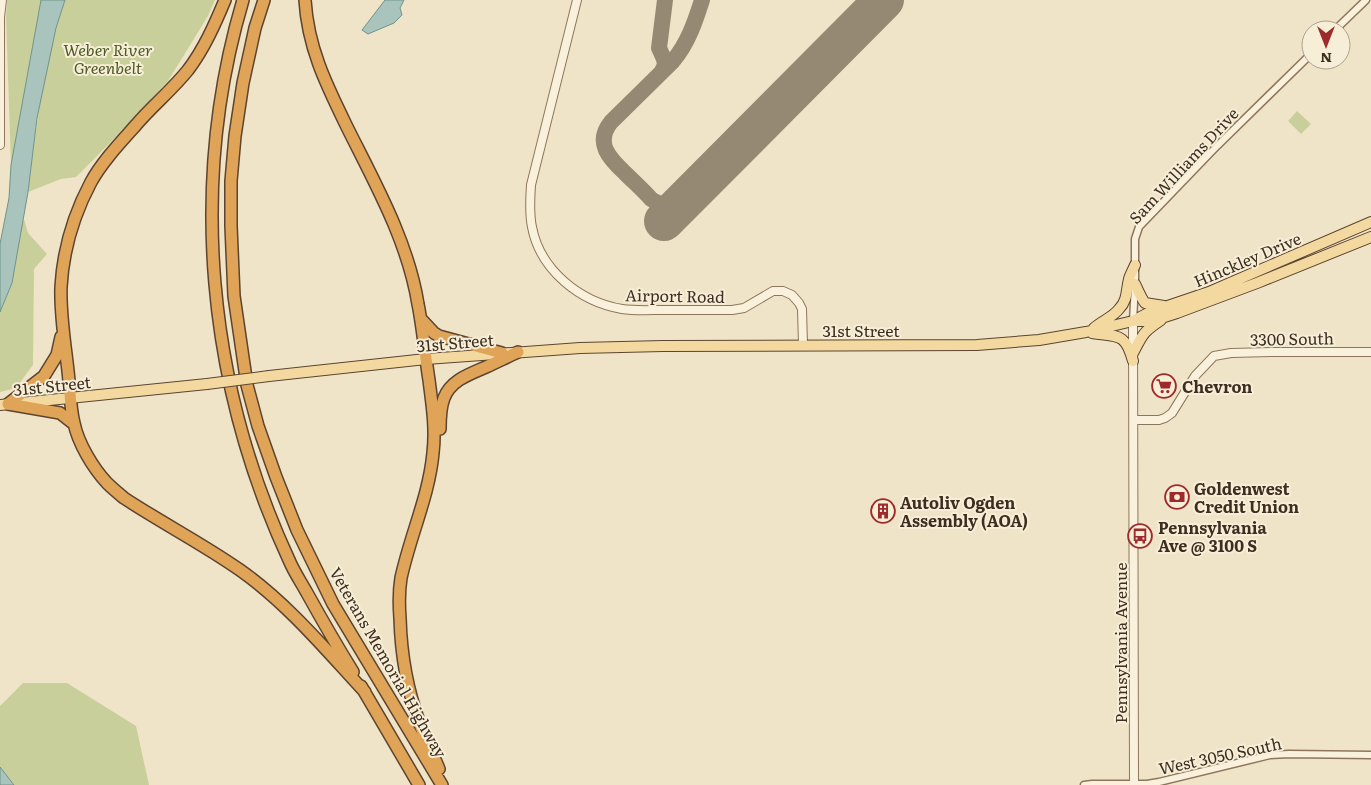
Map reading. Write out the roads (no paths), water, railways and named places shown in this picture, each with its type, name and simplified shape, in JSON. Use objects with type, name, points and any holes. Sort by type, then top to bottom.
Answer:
[{"type":"highway","points":[[225,0],[216,23],[188,70],[110,155],[92,181],[80,206],[70,235],[61,288],[63,328],[74,424],[83,447],[107,483],[131,503],[240,570],[267,591],[310,632],[365,692]]},
{"type":"highway","points":[[243,0],[225,72],[217,122],[213,176],[212,231],[215,280],[220,335],[230,387],[243,439],[266,505],[290,562],[419,785]]},
{"type":"highway","name":"Veterans Memorial Highway","points":[[264,0],[255,28],[244,83],[235,136],[231,181],[234,296],[247,385],[258,426],[276,476],[297,530],[325,588],[442,785]]},
{"type":"highway","points":[[305,0],[309,35],[324,82],[377,187],[396,230],[409,263],[421,319],[434,425],[434,452],[429,479],[401,580],[400,632],[407,682],[420,726],[447,785]]},
{"type":"highway","points":[[421,319],[439,336],[502,353]]},
{"type":"highway","points":[[4,405],[44,376],[57,356],[63,328]]},
{"type":"highway","points":[[429,479],[437,464],[442,406],[450,388],[469,374],[518,352]]},
{"type":"highway","points":[[4,405],[60,412],[74,424]]},
{"type":"main road","name":"Hinckley Drive","points":[[915,345],[977,345],[1039,340],[1089,331],[1133,320],[1208,292],[1371,222]]},
{"type":"main road","name":"Hinckley Drive","points":[[1133,320],[1164,318],[1371,237]]},
{"type":"main road","points":[[1089,331],[1118,312],[1124,304],[1128,280],[1135,265]]},
{"type":"main road","points":[[1135,284],[1145,304],[1168,306]]},
{"type":"main road","points":[[1133,357],[1142,335],[1164,318]]},
{"type":"main road","points":[[1089,331],[1116,336],[1125,340],[1133,357]]},
{"type":"main road","name":"31st Street","points":[[4,405],[426,359],[502,353],[580,348],[664,346],[915,345]]},
{"type":"street","points":[[0,144],[0,17],[2,0]]},
{"type":"street","name":"Airport Road","points":[[577,0],[531,185],[529,209],[532,228],[539,249],[565,283],[587,298],[604,305],[623,309],[732,310],[744,308],[773,291],[783,291],[792,295],[799,303],[803,319],[803,345]]},
{"type":"street","points":[[1345,20],[1366,0]]},
{"type":"street","name":"Sam Williams Drive","points":[[1133,320],[1135,239],[1139,227],[1217,146],[1301,64]]},
{"type":"street","name":"Pennsylvania Avenue","points":[[1133,320],[1134,784]]},
{"type":"street","name":"3300 South","points":[[1134,420],[1159,420],[1172,414],[1195,376],[1214,356],[1231,353],[1371,352]]},
{"type":"street","name":"West 3050 South","points":[[1084,785],[1147,784],[1270,755],[1371,755]]},
{"type":"water","points":[[41,0],[65,0],[56,28],[37,118],[28,192],[12,283],[0,312],[0,244],[9,198],[11,165]]},
{"type":"water","points":[[385,0],[404,0],[400,8],[402,15],[394,23],[368,34],[362,30]]},
{"type":"water","points":[[0,767],[14,785],[0,785]]},
{"type":"place","name":"Chevron","points":[[1164,386]]},
{"type":"place","name":"Goldenwest Credit Union","points":[[1177,497]]},
{"type":"place","name":"Autoliv Ogden Assembly (AOA)","points":[[883,511]]},
{"type":"place","name":"Pennsylvania Ave @ 3100 S","points":[[1140,536]]},
{"type":"park label","name":"Weber River Greenbelt","points":[[108,58]]}]
